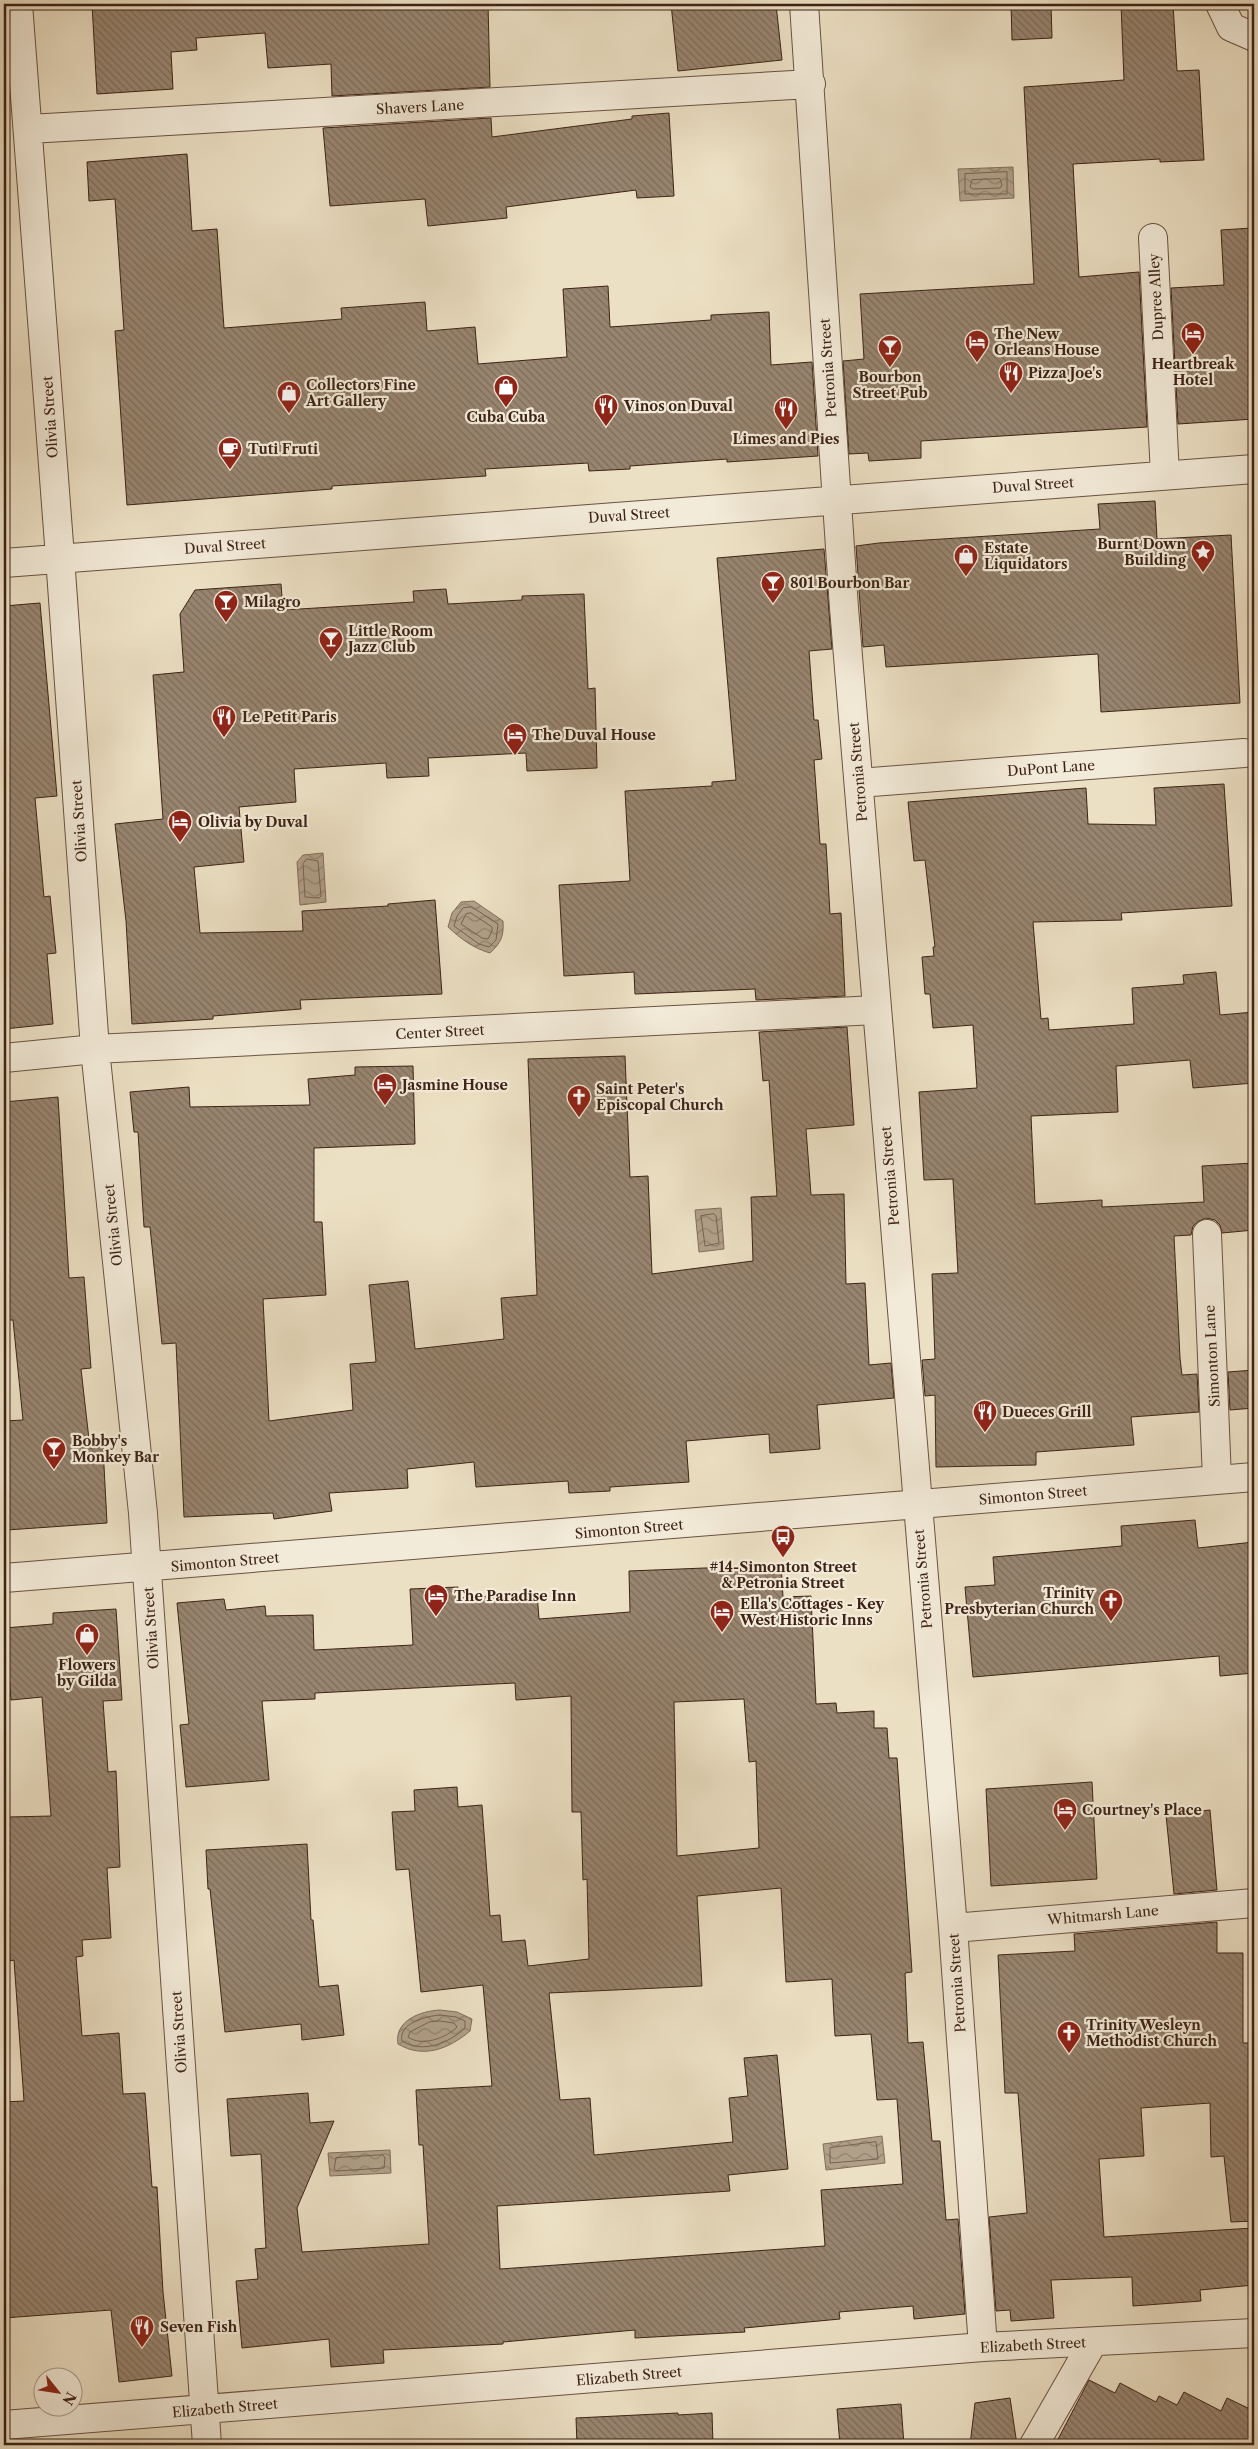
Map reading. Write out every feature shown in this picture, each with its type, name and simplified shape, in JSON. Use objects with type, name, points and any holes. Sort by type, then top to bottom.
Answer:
[{"type":"street","name":"Olivia Street","points":[[18,4],[29,129],[95,1049],[143,1512],[203,2363],[204,2410],[208,2445]]},
{"type":"street","name":"Petronia Street","points":[[804,4],[811,84],[836,499],[916,1506],[953,1928],[983,2347]]},
{"type":"street","points":[[1220,4],[1231,27],[1254,37]]},
{"type":"street","name":"Shavers Lane","points":[[29,129],[811,84]]},
{"type":"street","name":"Dupree Alley","points":[[1153,238],[1165,475]]},
{"type":"street","name":"Duval Street","points":[[4,562],[1254,469]]},
{"type":"street","name":"DuPont Lane","points":[[859,783],[1244,754]]},
{"type":"street","name":"Center Street","points":[[4,1058],[95,1049],[876,1010]]},
{"type":"street","name":"Simonton Lane","points":[[1207,1234],[1217,1479]]},
{"type":"street","name":"Simonton Street","points":[[4,1578],[916,1506],[1254,1476]]},
{"type":"street","name":"Whitmarsh Lane","points":[[953,1928],[1254,1903]]},
{"type":"street","name":"Elizabeth Street","points":[[4,2425],[983,2347],[1254,2333]]},
{"type":"street","points":[[1034,2445],[1093,2342]]},
{"type":"water","points":[[1013,167],[1014,198],[960,201],[958,169]]},
{"type":"water","points":[[323,853],[326,902],[300,905],[297,862],[303,855]]},
{"type":"water","points":[[474,901],[503,921],[501,939],[490,953],[468,943],[448,927],[452,913],[461,902]]},
{"type":"water","points":[[721,1208],[724,1249],[699,1252],[695,1210]]},
{"type":"water","points":[[440,2010],[457,2012],[472,2019],[470,2031],[453,2043],[436,2050],[417,2051],[398,2044],[400,2029],[404,2023],[424,2012]]},
{"type":"water","points":[[882,2136],[885,2163],[826,2170],[823,2144]]},
{"type":"water","points":[[390,2150],[391,2173],[330,2176],[328,2153]]},
{"type":"building","points":[[92,4],[488,4],[490,87],[332,96],[331,64],[268,68],[265,33],[196,38],[197,50],[171,52],[173,89],[97,94]]},
{"type":"building","points":[[671,4],[776,4],[782,60],[678,71]]},
{"type":"building","points":[[1011,4],[1051,4],[1052,38],[1012,40]]},
{"type":"building","points":[[1121,4],[1173,4],[1177,71],[1199,70],[1204,160],[1160,162],[1160,159],[1073,164],[1079,277],[1139,272],[1147,427],[921,441],[921,458],[869,461],[868,453],[849,454],[843,361],[864,359],[860,294],[1034,284],[1024,87],[1124,80]]},
{"type":"building","points":[[669,113],[674,196],[637,198],[636,190],[506,207],[507,218],[428,226],[425,199],[330,206],[323,128],[491,118],[492,137],[632,119],[632,116]]},
{"type":"building","points":[[187,154],[192,231],[217,229],[224,328],[342,319],[341,308],[425,302],[427,331],[475,327],[478,364],[567,357],[563,289],[608,286],[610,327],[711,320],[711,315],[769,312],[771,365],[812,362],[818,456],[727,462],[727,459],[630,466],[630,469],[589,471],[588,463],[485,469],[486,476],[332,486],[332,489],[127,505],[115,331],[124,330],[115,199],[89,201],[87,162]]},
{"type":"building","points":[[1252,228],[1254,419],[1178,424],[1171,288],[1224,285],[1221,230]]},
{"type":"building","points":[[1155,501],[1157,539],[1231,535],[1240,703],[1101,712],[1098,654],[886,667],[884,645],[863,647],[856,546],[1100,529],[1098,504]]},
{"type":"building","points":[[824,549],[832,649],[809,651],[814,720],[818,720],[822,759],[814,760],[820,844],[826,844],[830,914],[841,913],[845,996],[756,1000],[755,989],[635,994],[634,972],[564,976],[559,885],[630,881],[625,791],[712,786],[712,782],[736,780],[717,558]]},
{"type":"building","points":[[281,584],[283,610],[414,602],[413,591],[446,589],[448,604],[522,600],[522,596],[584,594],[588,689],[595,688],[597,768],[527,771],[526,753],[428,758],[429,776],[387,778],[386,763],[294,769],[296,802],[239,807],[244,862],[194,867],[200,933],[303,931],[302,911],[388,906],[388,904],[435,900],[442,994],[300,1000],[301,1009],[213,1016],[213,1019],[132,1024],[126,921],[115,824],[163,819],[153,675],[184,672],[180,614],[195,590]]},
{"type":"building","points":[[40,603],[57,796],[35,798],[44,897],[50,896],[56,953],[47,954],[53,1024],[4,1029],[4,606]]},
{"type":"building","points":[[1224,784],[1232,906],[1121,913],[1122,920],[1033,922],[1041,1019],[1048,1018],[1049,1030],[1134,1024],[1132,988],[1184,984],[1183,975],[1216,972],[1220,1015],[1254,1012],[1254,1083],[1193,1088],[1190,1060],[1116,1066],[1118,1112],[1031,1116],[1035,1204],[1102,1200],[1102,1207],[1204,1202],[1202,1166],[1254,1163],[1254,1230],[1222,1233],[1220,1225],[1215,1220],[1206,1218],[1193,1226],[1191,1235],[1174,1236],[1182,1375],[1197,1374],[1199,1412],[1131,1417],[1134,1445],[1036,1452],[1036,1465],[936,1467],[935,1395],[925,1396],[922,1360],[935,1359],[932,1274],[958,1273],[953,1179],[924,1180],[919,1092],[977,1088],[973,1025],[933,1028],[930,994],[925,994],[922,957],[934,956],[933,947],[935,947],[925,860],[914,861],[908,802],[1086,788],[1088,824],[1156,825],[1154,788]]},
{"type":"building","points":[[847,1027],[854,1125],[806,1129],[811,1195],[844,1194],[846,1284],[865,1283],[869,1365],[891,1363],[894,1398],[817,1405],[820,1449],[770,1453],[769,1434],[686,1441],[689,1482],[610,1487],[610,1491],[569,1493],[568,1481],[476,1487],[474,1462],[407,1469],[408,1488],[329,1493],[332,1511],[274,1519],[273,1513],[184,1517],[176,1343],[162,1344],[150,1227],[144,1227],[138,1132],[134,1132],[130,1092],[189,1087],[190,1107],[310,1105],[308,1079],[355,1075],[355,1067],[413,1066],[415,1144],[314,1148],[314,1222],[322,1222],[326,1295],[263,1299],[269,1421],[353,1410],[350,1364],[376,1362],[369,1285],[408,1281],[415,1349],[504,1339],[501,1298],[537,1295],[528,1059],[625,1056],[630,1177],[648,1176],[652,1274],[753,1261],[751,1197],[777,1196],[769,1080],[763,1081],[759,1032]]},
{"type":"building","points":[[58,1097],[69,1278],[84,1277],[91,1368],[81,1369],[90,1448],[103,1447],[107,1523],[7,1530],[4,1421],[23,1420],[13,1320],[4,1320],[4,1102]]},
{"type":"building","points":[[1254,1370],[1254,1408],[1230,1410],[1228,1372]]},
{"type":"building","name":"Trinity Presbyterian Church","points":[[1195,1520],[1198,1548],[1254,1542],[1254,1673],[1220,1676],[1219,1656],[973,1677],[965,1587],[995,1585],[993,1557],[1122,1546],[1121,1526]]},
{"type":"building","points":[[781,1565],[783,1597],[811,1596],[816,1704],[836,1703],[837,1713],[874,1711],[874,1728],[887,1728],[889,1758],[897,1758],[912,1972],[905,1973],[908,2043],[923,2042],[932,2141],[940,2141],[946,2220],[958,2219],[965,2314],[914,2319],[913,2306],[839,2312],[840,2319],[744,2328],[745,2332],[635,2338],[635,2330],[503,2342],[503,2344],[383,2350],[384,2363],[331,2367],[329,2339],[242,2348],[236,2281],[258,2279],[255,2249],[266,2248],[261,2154],[231,2156],[227,2099],[308,2093],[310,2123],[334,2121],[297,2208],[302,2252],[429,2244],[423,2145],[419,2145],[416,2090],[492,2086],[483,1985],[421,1992],[409,1869],[396,1870],[392,1812],[415,1811],[414,1790],[457,1787],[458,1807],[482,1805],[490,1916],[500,1915],[502,1942],[525,1940],[528,1966],[589,1959],[587,1879],[583,1880],[581,1812],[572,1812],[571,1696],[516,1700],[515,1683],[315,1693],[315,1699],[262,1701],[269,1780],[186,1787],[180,1725],[189,1724],[177,1603],[224,1599],[226,1610],[265,1606],[266,1616],[313,1615],[314,1650],[413,1645],[410,1589],[458,1587],[459,1598],[537,1593],[539,1619],[630,1612],[629,1571]],"holes":[[[744,1699],[749,1762],[756,1761],[759,1848],[677,1856],[674,1702]],[[781,1888],[786,1982],[832,1979],[835,2036],[871,2034],[877,2100],[897,2099],[903,2184],[821,2190],[825,2246],[500,2269],[497,2206],[730,2191],[728,2175],[788,2169],[777,2055],[744,2058],[748,2096],[729,2098],[733,2142],[594,2155],[590,2098],[560,2100],[549,1993],[702,1986],[697,1896]]]},
{"type":"building","points":[[116,1609],[122,1700],[103,1701],[108,1772],[116,1771],[120,1867],[107,1868],[111,1938],[82,1940],[83,1956],[76,1957],[82,2036],[119,2033],[123,2094],[145,2093],[152,2187],[157,2187],[163,2292],[172,2376],[119,2382],[111,2310],[4,2318],[4,2212],[9,2211],[4,2102],[24,2101],[14,1960],[10,1961],[9,1940],[4,1940],[4,1863],[10,1863],[8,1817],[51,1816],[42,1697],[11,1700],[5,1628],[53,1624],[53,1613]]},
{"type":"building","name":"Courtney's Place","points":[[1092,1782],[1097,1879],[991,1886],[986,1789]]},
{"type":"building","points":[[1210,1810],[1217,1890],[1174,1894],[1166,1815]]},
{"type":"building","points":[[307,1844],[311,1920],[313,1920],[319,1987],[338,1985],[344,2035],[302,2040],[301,2024],[225,2032],[210,1889],[208,1889],[206,1850]]},
{"type":"building","points":[[1217,1922],[1217,1953],[1243,1953],[1243,2043],[1254,2043],[1254,2221],[1231,2222],[1224,2156],[1211,2157],[1210,2103],[1141,2108],[1144,2156],[1099,2159],[1104,2237],[1254,2228],[1254,2285],[1200,2290],[1201,2301],[1133,2306],[1132,2277],[1051,2280],[1054,2318],[1011,2321],[1010,2310],[996,2311],[989,2217],[1027,2213],[1018,2093],[1005,2093],[998,1955],[1075,1951],[1074,1934]]},
{"type":"building","points":[[1089,2380],[1115,2393],[1120,2383],[1156,2402],[1159,2396],[1177,2405],[1184,2392],[1221,2411],[1227,2398],[1254,2411],[1254,2445],[1055,2445]]},
{"type":"building","points":[[1010,2398],[1017,2445],[970,2445],[975,2403]]},
{"type":"building","points":[[901,2404],[904,2445],[840,2445],[837,2409]]},
{"type":"building","points":[[678,2413],[678,2415],[712,2413],[713,2445],[577,2445],[576,2418]]},
{"type":"place","name":"Heartbreak Hotel","points":[[1193,355]]},
{"type":"place","name":"The New Orleans House","points":[[977,363]]},
{"type":"place","name":"Bourbon Street Pub","points":[[890,368]]},
{"type":"place","name":"Pizza Joe's","points":[[1011,394]]},
{"type":"place","name":"Cuba Cuba","points":[[506,408]]},
{"type":"place","name":"Collectors Fine Art Gallery","points":[[289,414]]},
{"type":"place","name":"Vinos on Duval","points":[[606,427]]},
{"type":"place","name":"Limes and Pies","points":[[786,430]]},
{"type":"place","name":"Tuti Fruti","points":[[230,470]]},
{"type":"place","name":"Burnt Down Building","points":[[1203,573]]},
{"type":"place","name":"Estate Liquidators","points":[[966,577]]},
{"type":"place","name":"801 Bourbon Bar","points":[[773,604]]},
{"type":"place","name":"Milagro","points":[[226,623]]},
{"type":"place","name":"Little Room Jazz Club","points":[[331,660]]},
{"type":"place","name":"Le Petit Paris","points":[[224,738]]},
{"type":"place","name":"The Duval House","points":[[515,756]]},
{"type":"place","name":"Olivia by Duval","points":[[180,843]]},
{"type":"place","name":"Jasmine House","points":[[385,1106]]},
{"type":"place","name":"Saint Peter's Episcopal Church","points":[[579,1118]]},
{"type":"place","name":"Dueces Grill","points":[[985,1433]]},
{"type":"place","name":"Bobby's Monkey Bar","points":[[54,1470]]},
{"type":"place","name":"#14-Simonton Street & Petronia Street","points":[[783,1558]]},
{"type":"place","name":"The Paradise Inn","points":[[436,1617]]},
{"type":"place","name":"Trinity Presbyterian Church","points":[[1111,1622]]},
{"type":"place","name":"Ella's Cottages - Key West Historic Inns","points":[[722,1633]]},
{"type":"place","name":"Flowers by Gilda","points":[[87,1656]]},
{"type":"place","name":"Courtney's Place","points":[[1065,1831]]},
{"type":"place","name":"Trinity Wesleyn Methodist Church","points":[[1069,2054]]},
{"type":"place","name":"Seven Fish","points":[[142,2348]]}]
